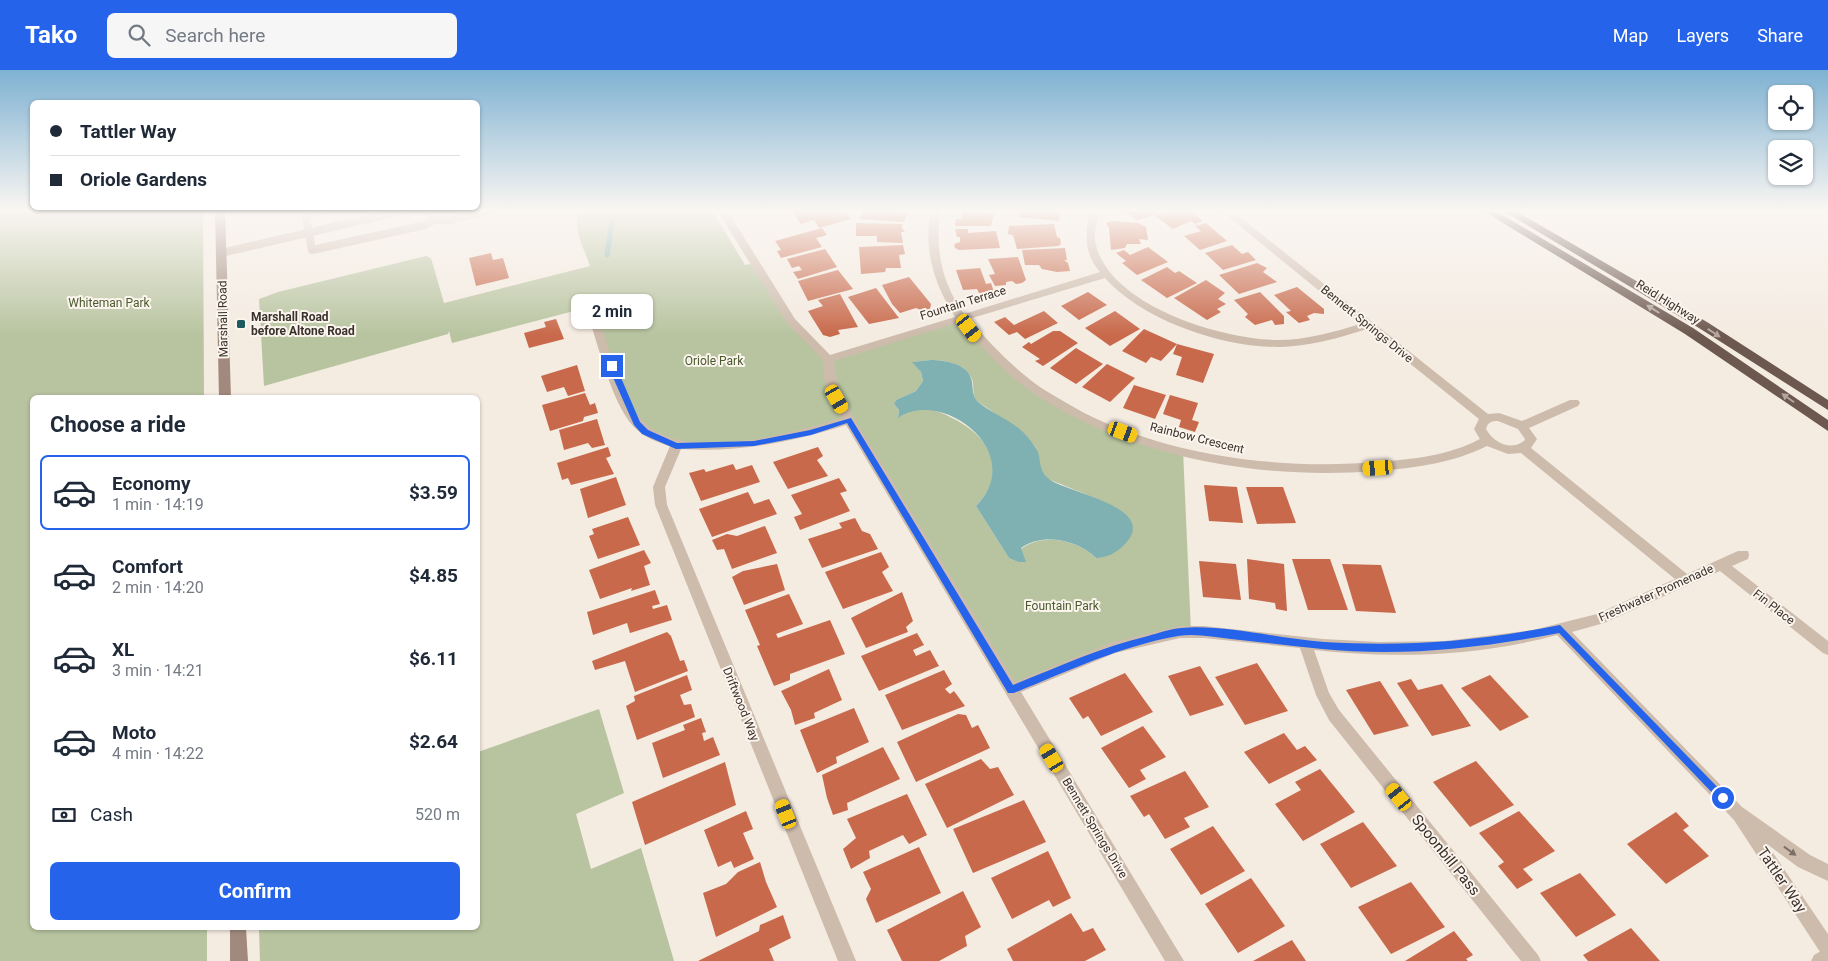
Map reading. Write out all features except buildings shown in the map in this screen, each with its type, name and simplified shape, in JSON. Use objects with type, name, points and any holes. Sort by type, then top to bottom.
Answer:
[{"type":"highway","name":"Reid Highway","points":[[1556,252],[1689,331],[1828,426]]},
{"type":"highway","name":"Reid Highway","points":[[1578,252],[1695,320],[1828,406]]},
{"type":"main road","name":"Marshall Road","points":[[222,253],[225,395]]},
{"type":"main road","points":[[238,930],[239,961]]},
{"type":"street","points":[[748,252],[791,321],[828,359]]},
{"type":"street","name":"Rainbow Crescent","points":[[933,252],[933,257],[944,288],[962,318],[993,356],[1032,386],[1056,400],[1123,432],[1183,450],[1264,467],[1321,470],[1378,468],[1424,461],[1469,451],[1487,441]]},
{"type":"street","points":[[1095,252],[1106,274],[1138,302],[1160,315],[1187,327],[1240,340],[1297,343],[1323,339],[1367,325]]},
{"type":"street","name":"Bennett Springs Drive","points":[[1278,252],[1367,325],[1486,419]]},
{"type":"street","name":"Fountain Terrace","points":[[828,359],[1106,274]]},
{"type":"street","points":[[592,312],[626,403],[636,423],[645,432],[676,446],[754,443],[811,432],[849,420]]},
{"type":"street","name":"Bennett Springs Drive","points":[[828,359],[830,378],[837,399],[849,420],[1175,961]]},
{"type":"street","points":[[1522,426],[1574,403]]},
{"type":"street","points":[[1499,417],[1522,426],[1531,439],[1524,449],[1507,450],[1487,441],[1480,429],[1486,419],[1499,417]]},
{"type":"street","name":"Driftwood Way","points":[[676,446],[659,487],[661,505],[847,961]]},
{"type":"street","points":[[1524,449],[1685,580]]},
{"type":"street","name":"Freshwater Promenade","points":[[1011,690],[1113,648],[1180,632],[1204,632],[1351,648],[1445,647],[1533,636],[1599,619],[1743,555]]},
{"type":"street","name":"Fin Place","points":[[1720,564],[1828,649]]},
{"type":"street","name":"Tattler Way","points":[[1560,629],[1736,812],[1828,949]]},
{"type":"street","name":"Spoonbill Pass","points":[[1305,644],[1324,695],[1334,715],[1532,961]]},
{"type":"street","name":"Tattler Way","points":[[1736,812],[1804,861],[1828,873]]},
{"type":"street","points":[[1820,961],[1828,956]]},
{"type":"lane","points":[[222,253],[228,252]]},
{"type":"green space","name":"Whiteman Park","points":[[0,252],[203,252],[204,395],[30,395],[30,930],[207,930],[207,961],[0,961]]},
{"type":"green space","points":[[585,252],[737,252],[745,265],[755,263],[791,321],[828,358],[961,318],[1013,372],[1101,423],[1183,450],[1191,632],[1158,636],[1011,690],[849,420],[783,438],[676,446],[637,423],[589,307],[452,343],[449,331],[448,334],[264,386],[259,299],[278,292],[426,256],[431,258],[444,303],[590,266]],"holes":[[[931,360],[949,362],[960,366],[969,374],[977,401],[1026,435],[1036,448],[1040,469],[1048,479],[1100,500],[1096,558],[1080,547],[1060,540],[1039,541],[1030,544],[1021,549],[1024,558],[1018,562],[1009,558],[976,506],[986,493],[992,480],[991,456],[985,445],[966,426],[939,412],[920,409],[898,417],[899,410],[894,404],[896,400],[916,391],[923,381],[921,372],[913,362]]]},
{"type":"green space","points":[[599,709],[624,793],[576,814],[591,869],[641,848],[674,961],[260,961],[259,930],[480,930],[480,751]]},
{"type":"water","points":[[931,360],[950,362],[967,371],[972,382],[973,394],[977,401],[1016,426],[1027,436],[1038,452],[1042,470],[1049,479],[1108,503],[1122,511],[1131,521],[1132,532],[1123,546],[1111,555],[1096,558],[1089,552],[1070,543],[1060,540],[1039,540],[1021,548],[1026,562],[1018,562],[1009,558],[976,506],[990,485],[992,465],[986,446],[973,430],[956,418],[936,411],[916,411],[898,418],[899,410],[894,404],[896,400],[916,391],[923,381],[921,372],[912,362]]},
{"type":"place","name":"Marshall Road before Altone Road","points":[[241,324]]},
{"type":"route","points":[[612,366],[636,423],[645,432],[676,446],[754,443],[811,432],[849,420],[1011,690],[1113,648],[1147,638],[1180,632],[1204,632],[1323,646],[1396,648],[1445,647],[1533,636],[1560,629],[1723,798]]},
{"type":"park label","name":"Oriole Park","points":[[714,361]]},
{"type":"park label","name":"Fountain Park","points":[[1062,606]]}]
